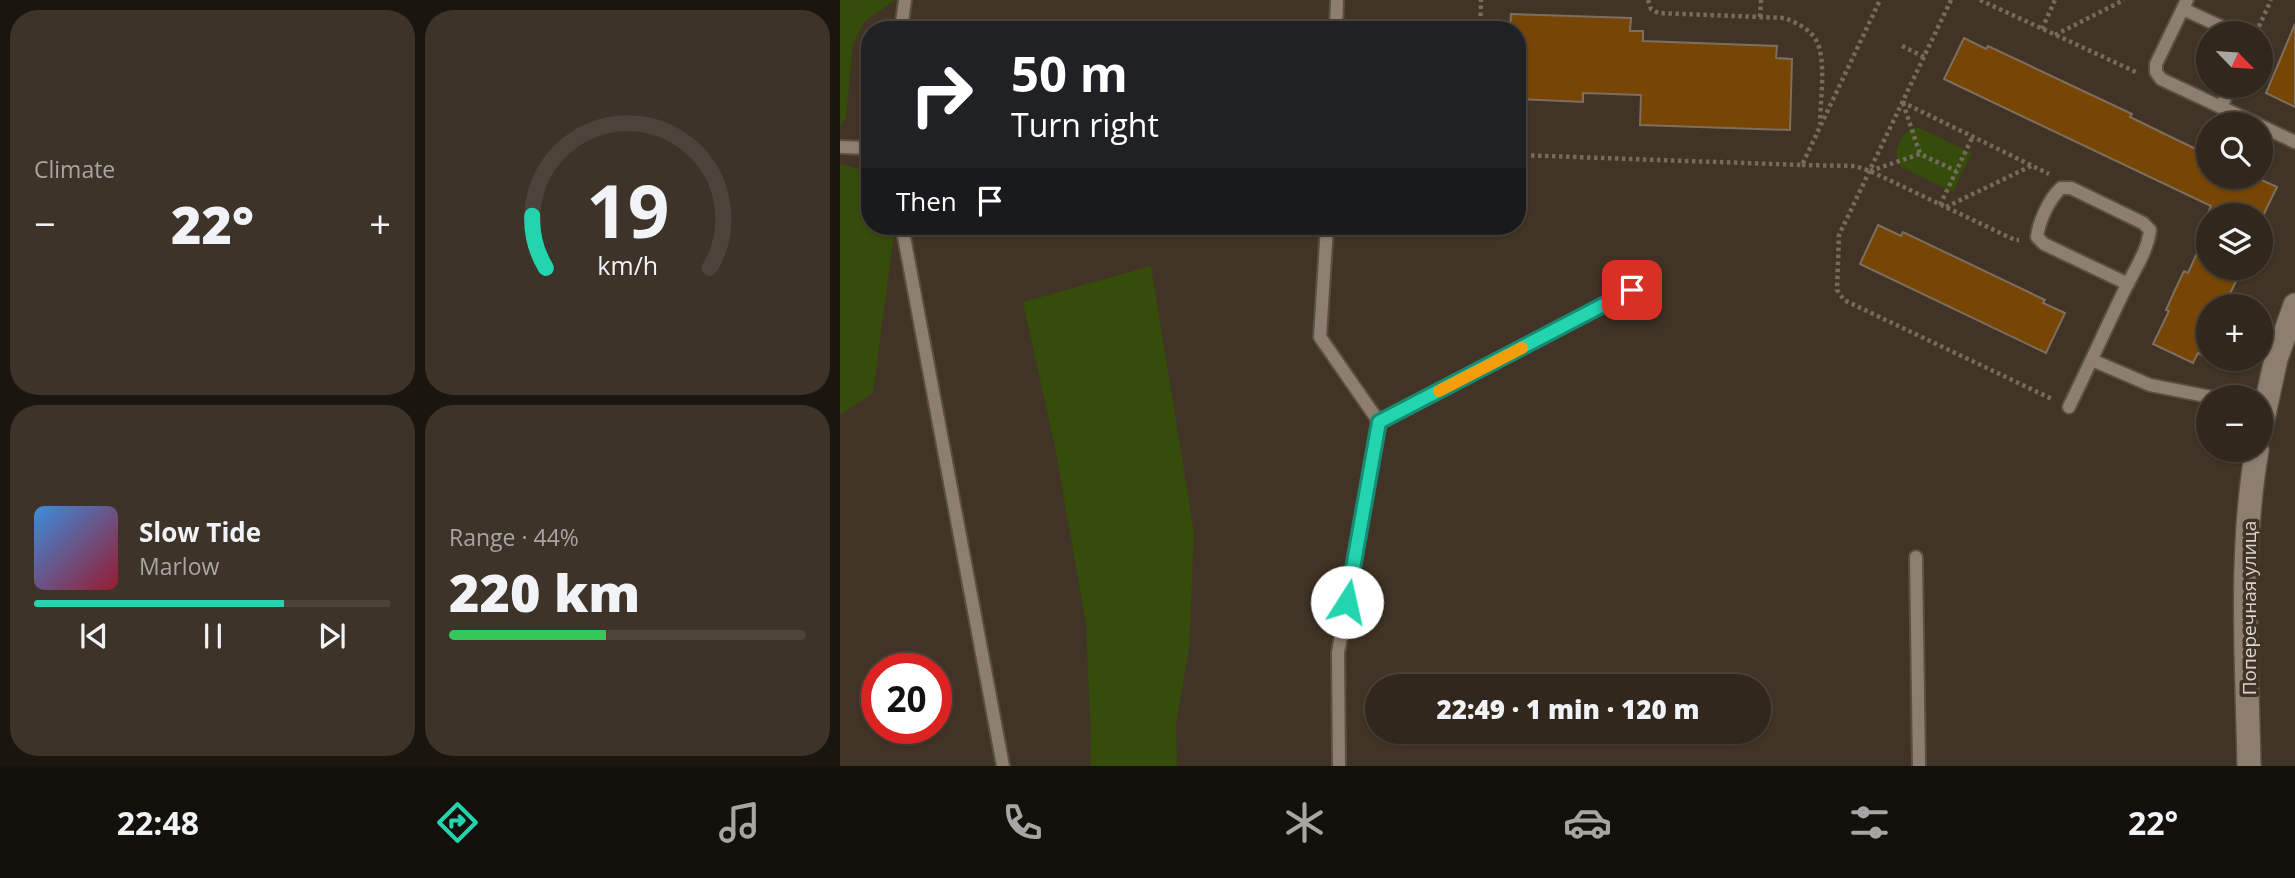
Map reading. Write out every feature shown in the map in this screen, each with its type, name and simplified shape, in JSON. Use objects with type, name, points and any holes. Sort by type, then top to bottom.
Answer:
[{"type":"street","points":[[2269,385],[2295,304]]},
{"type":"street","name":"Поперечная улица","points":[[2249,766],[2246,573],[2250,499],[2255,462]]},
{"type":"lane","points":[[902,21],[905,0]]},
{"type":"lane","points":[[1336,21],[1337,0]]},
{"type":"lane","points":[[2214,21],[2185,4],[2156,64],[2156,72],[2161,79],[2232,112]]},
{"type":"lane","points":[[2221,107],[2225,98]]},
{"type":"lane","points":[[2273,132],[2295,142]]},
{"type":"lane","points":[[840,147],[861,148]]},
{"type":"lane","points":[[2069,407],[2128,284],[2149,239],[2150,230],[2143,223],[2071,188],[2061,187],[2054,194],[2038,228],[2037,237],[2044,244],[2128,284]]},
{"type":"lane","points":[[904,235],[1003,766]]},
{"type":"lane","points":[[1327,235],[1320,337],[1379,422],[1338,653],[1339,766]]},
{"type":"lane","points":[[1379,422],[1632,290]]},
{"type":"lane","points":[[2091,360],[2150,385],[2196,394]]},
{"type":"lane","points":[[1916,557],[1919,766]]},
{"type":"path","points":[[1480,21],[1481,0]]},
{"type":"path","points":[[1648,0],[1651,9],[1658,13],[1784,18],[1802,25],[1816,39],[1822,57],[1819,128]]},
{"type":"path","points":[[1760,17],[1761,0]]},
{"type":"path","points":[[1802,165],[1880,0]]},
{"type":"path","points":[[1951,0],[1839,235],[1837,290],[1844,300],[2069,407]]},
{"type":"path","points":[[1980,0],[2135,74],[2156,72]]},
{"type":"path","points":[[2042,29],[2055,0]]},
{"type":"path","points":[[2054,35],[2124,0]]},
{"type":"path","points":[[2262,21],[2272,0]]},
{"type":"path","points":[[1902,46],[1924,57]]},
{"type":"path","points":[[1902,102],[2048,172],[2061,187]]},
{"type":"path","points":[[1902,102],[1920,154]]},
{"type":"path","points":[[1943,206],[1973,136]]},
{"type":"path","points":[[1870,171],[1920,154],[1956,171]]},
{"type":"path","points":[[1526,155],[1855,166],[2015,240],[2037,237]]},
{"type":"path","points":[[1943,206],[2033,165]]},
{"type":"green space","points":[[840,0],[895,0],[865,21],[861,21],[861,29],[853,44],[846,118],[840,127]]},
{"type":"green space","points":[[1911,128],[1919,128],[1972,153],[1953,192],[1901,167],[1897,157],[1898,146]]},
{"type":"green space","points":[[840,164],[861,170],[861,235],[894,235],[873,393],[840,415]]},
{"type":"green space","points":[[1151,266],[1194,533],[1189,649],[1176,725],[1177,766],[1090,766],[1086,624],[1056,452],[1023,302]]},
{"type":"building","points":[[1511,14],[1631,18],[1630,31],[1643,31],[1643,41],[1777,46],[1776,58],[1792,59],[1790,130],[1640,125],[1641,95],[1583,93],[1583,102],[1526,99],[1526,21],[1511,21]]},
{"type":"building","points":[[2295,24],[2295,107],[2273,96],[2273,76]]},
{"type":"building","points":[[1964,38],[1986,49],[1988,46],[2132,114],[2130,117],[2196,149],[2196,189],[2277,187],[2269,203],[2205,203],[1944,79]]},
{"type":"building","points":[[1878,225],[1901,236],[1903,232],[2045,300],[2043,303],[2065,313],[2046,353],[1860,264]]},
{"type":"building","points":[[2196,255],[2196,280],[2237,280],[2230,294],[2196,294],[2196,357],[2193,363],[2153,344],[2184,271],[2188,273]]},
{"type":"slow traffic","points":[[1439,391],[1522,348]]},
{"type":"route","points":[[1347,602],[1379,422],[1632,290]]}]
